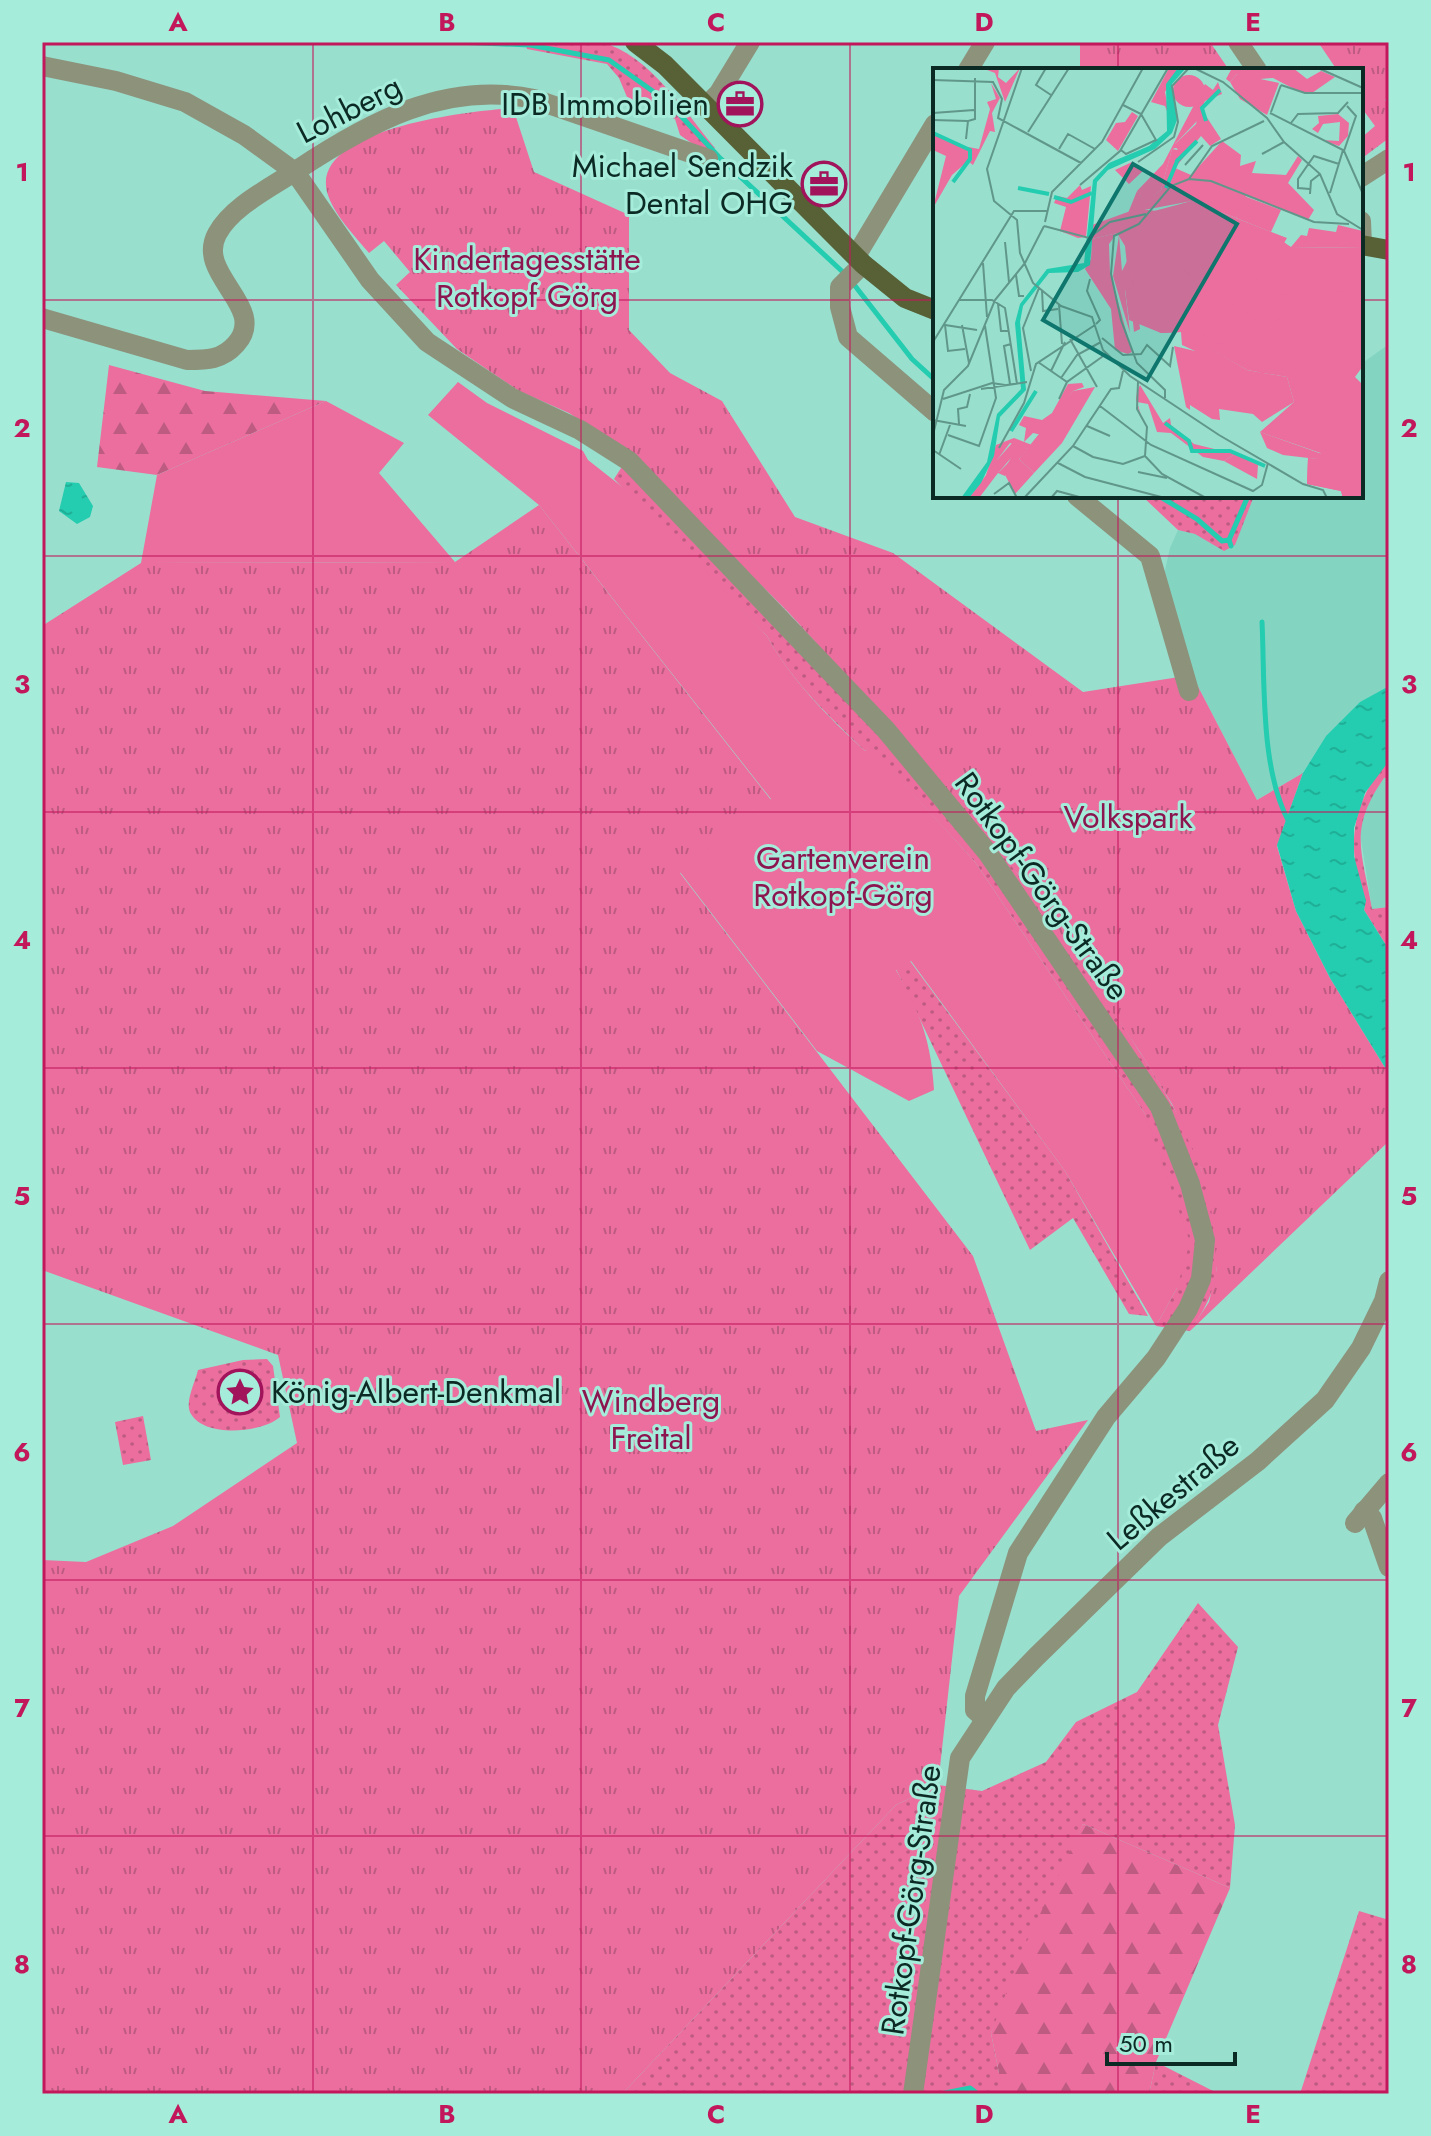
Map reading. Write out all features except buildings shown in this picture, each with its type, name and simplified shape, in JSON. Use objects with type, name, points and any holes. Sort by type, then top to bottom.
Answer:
[{"type":"main road","points":[[635,42],[665,65],[854,269],[905,298],[933,309]]},
{"type":"main road","points":[[1363,245],[1389,250]]},
{"type":"street","points":[[705,107],[719,93],[750,42]]},
{"type":"street","points":[[969,68],[985,42]]},
{"type":"street","points":[[1238,42],[1256,68]]},
{"type":"street","name":"Rotkopf-Görg-Straße","points":[[42,66],[116,81],[208,112],[295,172],[370,280],[427,342],[512,398],[580,430],[629,461],[886,730],[1004,875],[1160,1107],[1190,1184],[1205,1240],[1201,1279],[1188,1309],[1156,1358],[1106,1417],[1018,1553],[975,1696],[975,1710],[984,1718],[960,1758],[913,2094]]},
{"type":"street","name":"Lohberg","points":[[42,318],[187,360],[210,360],[228,353],[242,338],[246,323],[241,307],[214,262],[212,249],[217,233],[276,181],[379,120],[448,98],[508,94],[534,99],[708,159]]},
{"type":"street","points":[[933,128],[854,269],[840,287],[840,307],[848,337],[933,410]]},
{"type":"street","points":[[1363,176],[1389,159]]},
{"type":"street","points":[[1079,498],[1150,556],[1189,691]]},
{"type":"street","name":"Leßkestraße","points":[[984,1718],[1036,1657],[1159,1537],[1258,1461],[1325,1400],[1361,1348],[1386,1302],[1389,1281]]},
{"type":"street","points":[[1389,1483],[1360,1517],[1372,1518],[1389,1567]]},
{"type":"shaded area","points":[[1389,344],[1389,686],[1360,702],[1326,736],[1303,773],[1257,800],[1192,675],[1163,579],[1170,548],[1178,530],[1195,534],[1229,498],[1363,498],[1363,363]]},
{"type":"shaded area","points":[[1389,777],[1389,907],[1372,909],[1359,827],[1368,802],[1384,778]]},
{"type":"green space","points":[[592,41],[619,49],[665,86],[715,148],[707,154],[680,135],[675,119],[627,97],[619,78],[607,64],[527,49],[525,42]]},
{"type":"green space","points":[[1080,42],[1210,42],[1228,68],[1080,68]]},
{"type":"green space","points":[[1318,42],[1389,42],[1389,97],[1385,100],[1389,105],[1389,138],[1363,158],[1363,136],[1375,126],[1363,110],[1363,68],[1336,68]]},
{"type":"green space","name":"Volkspark","points":[[513,108],[534,172],[629,215],[629,330],[670,373],[722,401],[795,517],[893,553],[1083,692],[1192,675],[1257,800],[1303,773],[1277,846],[1296,911],[1330,978],[1389,1074],[1389,1141],[1190,1331],[1209,1302],[1217,1268],[1211,1206],[1201,1169],[1172,1104],[1140,1052],[1017,873],[918,753],[788,612],[630,454],[569,413],[519,391],[457,349],[396,285],[410,272],[384,241],[369,253],[334,208],[327,192],[329,170],[344,152],[368,138],[432,119]]},
{"type":"green space","points":[[109,365],[205,391],[326,401],[157,475],[97,467]]},
{"type":"green space","name":"Gartenverein Rotkopf-Görg","points":[[458,382],[487,403],[583,451],[588,460],[635,497],[767,636],[787,668],[824,711],[865,751],[870,746],[975,862],[1145,1114],[1190,1242],[1177,1288],[1156,1326],[1065,1171],[911,961],[896,970],[923,1027],[934,1090],[909,1101],[817,1051],[680,872],[771,799],[539,505],[428,415]]},
{"type":"green space","points":[[326,401],[404,443],[379,473],[455,562],[141,563],[157,475]]},
{"type":"green space","points":[[630,454],[845,673],[968,810],[1038,902],[1144,1058],[1197,1157],[1215,1228],[1217,1265],[1212,1292],[1190,1331],[1156,1326],[1177,1288],[1145,1114],[975,862],[870,747],[865,751],[824,711],[787,668],[767,636],[614,479]]},
{"type":"green space","points":[[1144,498],[1253,498],[1235,545],[1224,551],[1195,534],[1178,530]]},
{"type":"green space","name":"Windberg Freital","points":[[539,505],[771,800],[680,873],[973,1256],[1036,1431],[1088,1420],[959,1596],[938,1785],[896,1805],[622,2094],[42,2094],[42,1560],[86,1562],[173,1526],[297,1443],[278,1355],[42,1270],[42,626],[141,563],[455,562]]},
{"type":"green space","points":[[1389,761],[1389,777],[1384,778],[1366,812],[1361,841],[1372,909],[1389,907],[1389,950],[1364,910],[1354,842],[1363,799]]},
{"type":"green space","points":[[910,961],[1065,1171],[1148,1316],[1129,1314],[1073,1218],[1030,1250],[896,969]]},
{"type":"green space","points":[[267,1359],[273,1366],[280,1417],[260,1427],[221,1430],[198,1422],[191,1414],[189,1399],[198,1370],[243,1360]]},
{"type":"green space","points":[[143,1416],[151,1460],[123,1465],[115,1422]]},
{"type":"green space","points":[[1198,1603],[1238,1647],[1218,1725],[1235,1825],[1230,1888],[1083,1824],[991,2033],[999,2073],[999,2094],[622,2094],[896,1805],[938,1785],[982,1791],[1046,1762],[1076,1722],[1137,1692]]},
{"type":"green space","points":[[1083,1824],[1230,1888],[1156,2062],[1149,2094],[999,2094],[999,2073],[991,2033],[1020,1956]]},
{"type":"green space","points":[[1359,1911],[1389,1920],[1389,2094],[1300,2094]]},
{"type":"green space","points":[[1156,2062],[1219,2094],[1149,2094]]},
{"type":"water","points":[[66,482],[79,483],[93,506],[90,517],[77,524],[59,511]]},
{"type":"water","points":[[1389,686],[1389,761],[1365,793],[1354,828],[1354,856],[1366,901],[1364,910],[1389,950],[1389,1074],[1330,978],[1296,911],[1277,845],[1303,773],[1326,736],[1360,702]]},
{"type":"waterway","points":[[456,42],[530,45],[609,60],[668,102],[719,157],[845,274]]},
{"type":"waterway","points":[[852,282],[912,359],[933,378]]},
{"type":"waterway","points":[[1162,498],[1197,519],[1222,541],[1229,540],[1231,546]]},
{"type":"waterway","points":[[1229,540],[1247,498]]},
{"type":"waterway","points":[[1262,622],[1269,751],[1273,777],[1289,822]]},
{"type":"waterway","points":[[940,2094],[970,2088],[978,2094]]},
{"type":"place","name":"IDB Immobilien","points":[[740,104]]},
{"type":"place","name":"Michael Sendzik Dental OHG","points":[[824,184]]},
{"type":"place","name":"König-Albert-Denkmal","points":[[240,1392]]},
{"type":"park label","name":"Kindertagesstätte Rotkopf Görg","points":[[527,278]]}]
